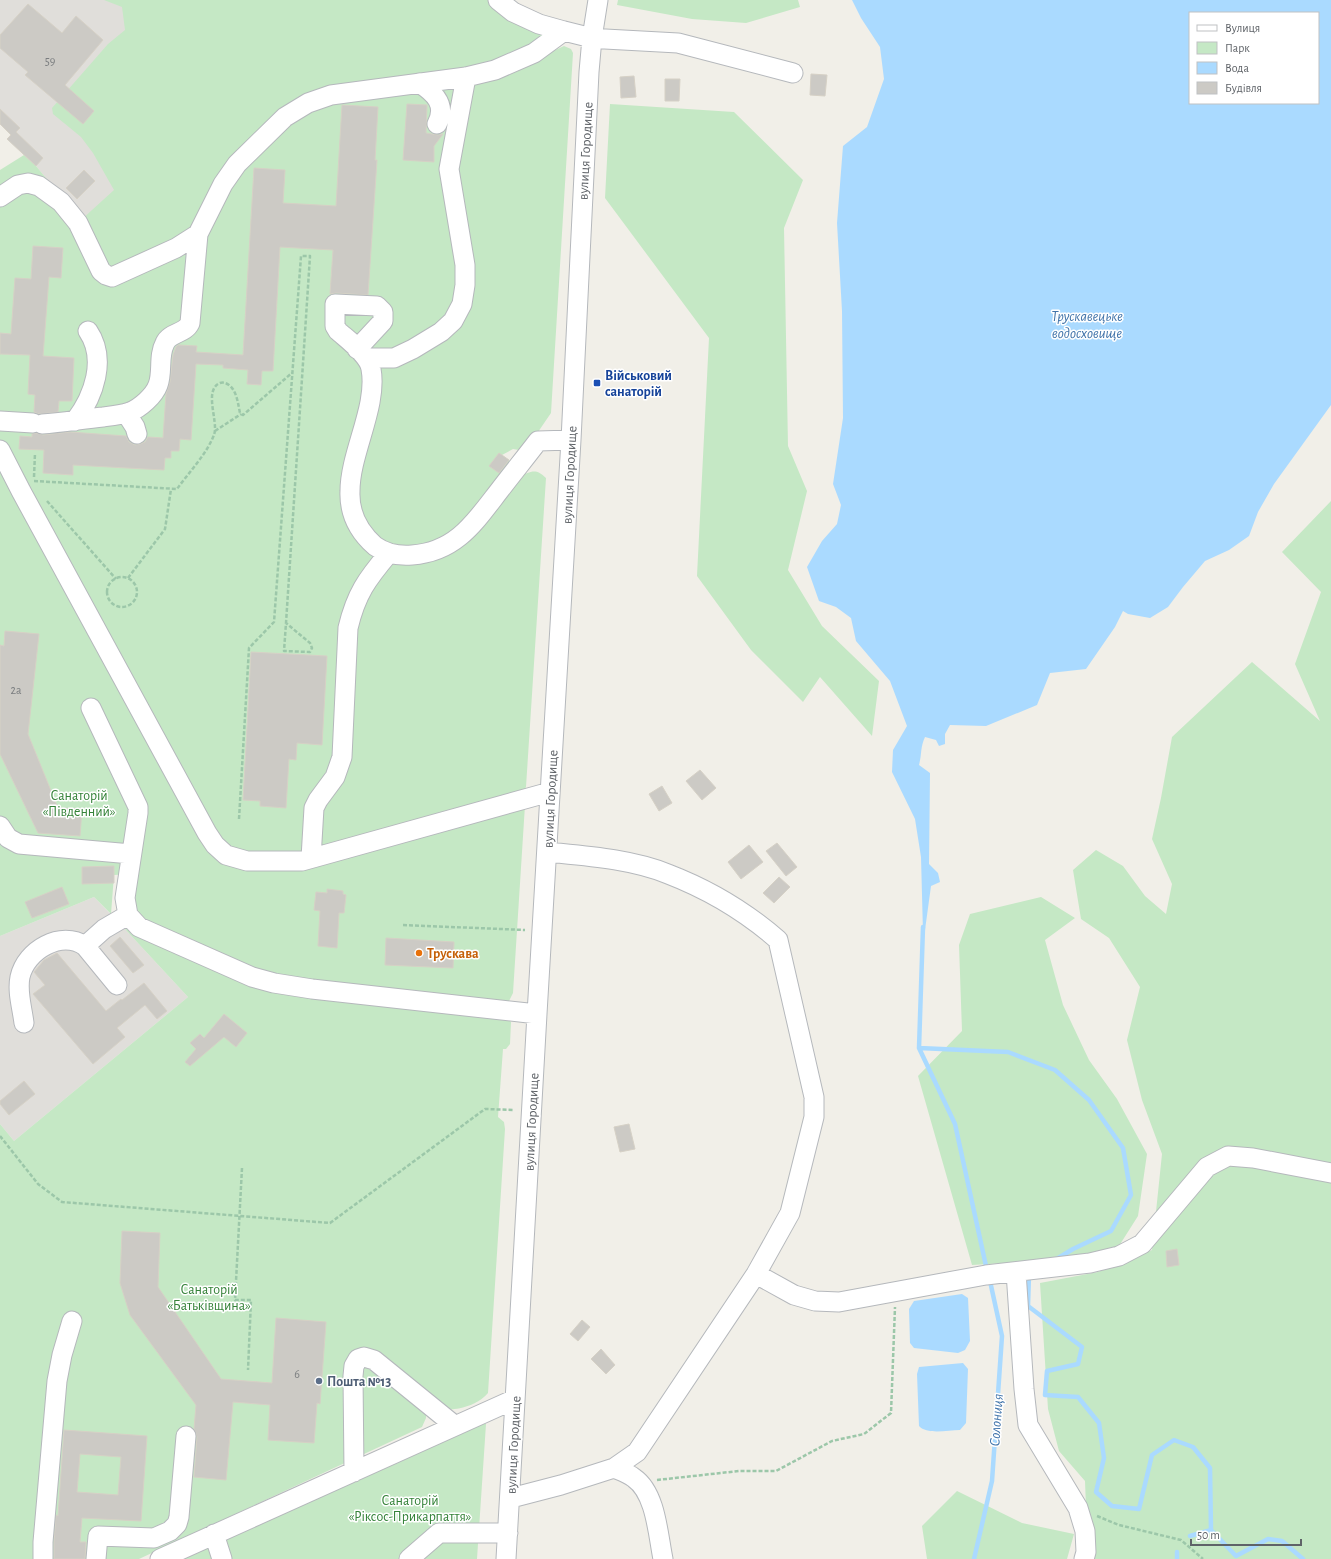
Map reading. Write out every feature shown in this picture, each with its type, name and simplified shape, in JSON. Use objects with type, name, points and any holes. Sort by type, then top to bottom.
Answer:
[{"type":"street","points":[[498,0],[513,12],[539,24],[592,38],[678,43],[793,73]]},
{"type":"street","name":"вулиця Городище","points":[[506,1559],[511,1498],[536,1014],[571,440],[589,72],[592,38],[598,0]]},
{"type":"street","points":[[0,421],[37,423],[75,421],[126,413],[137,408],[143,403],[158,386],[161,353],[164,345],[172,336],[184,331],[190,323],[198,234],[223,184],[237,164],[285,117],[308,103],[331,95],[466,77],[495,70],[534,53],[564,31]]},
{"type":"street","points":[[466,77],[449,169],[466,265],[462,304],[453,321],[441,332],[413,349],[394,358],[362,353],[371,367],[372,391],[352,472],[350,505],[355,521],[366,538],[388,553],[399,556],[422,554],[436,550],[455,540],[471,527],[538,441],[571,440]]},
{"type":"street","points":[[419,83],[433,93],[441,104],[441,112],[437,124]]},
{"type":"street","points":[[0,197],[18,185],[28,183],[39,186],[61,202],[74,218],[78,223],[101,271],[112,277],[176,248],[198,234]]},
{"type":"street","points":[[75,421],[83,410],[88,398],[98,364],[96,350],[88,331]]},
{"type":"street","points":[[126,413],[135,427],[137,434]]},
{"type":"street","points":[[0,450],[28,505],[215,845],[226,855],[247,861],[302,861],[550,792]]},
{"type":"street","points":[[311,858],[314,808],[318,800],[336,777],[342,757],[348,628],[352,610],[360,591],[388,553]]},
{"type":"street","points":[[91,708],[138,807],[125,898],[128,915],[133,922],[146,930],[252,977],[312,989],[536,1014]]},
{"type":"street","points":[[0,826],[8,838],[20,844],[131,854]]},
{"type":"street","points":[[511,1498],[562,1485],[614,1468],[637,1452],[756,1274],[790,1213],[814,1117],[814,1097],[778,940],[763,927],[711,894],[667,874],[630,864],[547,852]]},
{"type":"street","points":[[85,946],[104,929],[128,915]]},
{"type":"street","points":[[24,1023],[18,990],[20,975],[27,960],[45,944],[68,940],[78,942],[85,946],[117,985]]},
{"type":"street","points":[[756,1274],[794,1295],[815,1301],[839,1302],[986,1275],[1090,1263],[1119,1256],[1142,1244],[1207,1167],[1228,1156],[1253,1158],[1331,1173]]},
{"type":"street","points":[[1016,1272],[1028,1425],[1078,1508],[1086,1531],[1086,1552],[1084,1559]]},
{"type":"street","points":[[43,1559],[43,1542],[57,1381],[62,1354],[72,1321]]},
{"type":"street","points":[[354,1472],[353,1376],[354,1366],[358,1359],[364,1357],[374,1360],[454,1425]]},
{"type":"street","points":[[160,1559],[354,1472],[454,1425],[515,1399]]},
{"type":"street","points":[[96,1559],[98,1536],[154,1538],[170,1530],[177,1524],[179,1518],[186,1436]]},
{"type":"street","points":[[614,1468],[635,1478],[647,1492],[654,1513],[663,1559]]},
{"type":"street","points":[[179,1518],[191,1544]]},
{"type":"street","points":[[409,1559],[439,1533],[508,1533]]},
{"type":"street","points":[[214,1534],[222,1559]]},
{"type":"path","points":[[239,819],[249,648],[274,622],[301,256],[310,256],[284,651],[310,652],[312,648],[310,643],[286,623]]},
{"type":"path","points":[[215,431],[241,414],[243,415],[293,372]]},
{"type":"path","points":[[33,481],[177,489],[208,447],[215,431],[212,393],[219,384],[226,383],[235,392],[241,414]]},
{"type":"path","points":[[34,487],[35,453]]},
{"type":"path","points":[[128,578],[165,529],[171,489]]},
{"type":"path","points":[[44,498],[116,579]]},
{"type":"path","points":[[122,577],[128,578],[135,584],[137,596],[132,604],[125,607],[120,607],[112,604],[108,597],[108,588],[109,585],[116,579],[122,577]]},
{"type":"path","points":[[403,926],[525,930]]},
{"type":"path","points":[[0,1136],[38,1184],[62,1202],[330,1223],[486,1109],[514,1110]]},
{"type":"path","points":[[242,1168],[235,1300],[251,1300],[248,1370]]},
{"type":"path","points":[[638,1482],[739,1471],[776,1471],[832,1441],[864,1434],[891,1414],[894,1309],[899,1290]]},
{"type":"path","points":[[1078,1508],[1119,1525],[1180,1540],[1203,1559]]},
{"type":"shaded area","points":[[0,0],[353,0],[81,220],[36,166],[7,139],[11,134],[0,124]]},
{"type":"shaded area","points":[[94,897],[188,997],[14,1141],[0,1124],[0,936]]},
{"type":"green space","name":"Санаторій «Південний»","points":[[104,0],[489,0],[546,29],[536,59],[564,46],[571,49],[573,53],[551,413],[525,451],[513,449],[502,455],[510,461],[507,465],[519,477],[527,473],[536,472],[546,478],[526,787],[523,792],[525,805],[513,993],[509,1001],[505,1003],[298,980],[255,971],[150,926],[134,912],[133,874],[114,875],[111,914],[94,897],[0,936],[0,170],[24,155],[36,166],[81,220],[114,190],[93,153],[81,137],[53,114],[52,108],[108,44],[125,30],[122,7]]},
{"type":"green space","points":[[618,0],[798,0],[800,7],[746,23],[692,19],[617,5]]},
{"type":"green space","points":[[610,104],[734,112],[803,180],[784,228],[788,446],[807,491],[788,570],[822,626],[879,681],[872,736],[820,677],[803,702],[751,650],[697,576],[709,338],[605,198]]},
{"type":"green space","points":[[1331,501],[1331,1559],[1088,1559],[1085,1481],[1059,1451],[1048,1409],[1040,1283],[1098,1272],[1152,1250],[1162,1154],[1142,1100],[1127,1040],[1140,987],[1109,938],[1081,919],[1073,870],[1096,850],[1123,866],[1145,896],[1166,914],[1172,884],[1152,839],[1172,737],[1252,662],[1320,721],[1295,664],[1321,592],[1282,552]]},
{"type":"green space","points":[[1041,897],[1075,918],[1045,940],[1063,1005],[1089,1060],[1117,1099],[1147,1154],[1138,1216],[1112,1257],[972,1265],[918,1076],[962,1031],[959,945],[970,914]]},
{"type":"green space","name":"Санаторій «Батьківщина»","points":[[124,928],[239,979],[508,1019],[511,1022],[510,1044],[506,1049],[503,1049],[498,1117],[504,1122],[505,1129],[488,1393],[482,1399],[467,1406],[451,1410],[426,1411],[426,1418],[422,1427],[139,1559],[0,1559],[0,1124],[14,1141],[188,997]]},
{"type":"green space","name":"Санаторій «Ріксос-Прикарпаття»","points":[[475,1423],[486,1424],[477,1559],[178,1559]]},
{"type":"green space","points":[[957,1491],[1022,1523],[1074,1534],[1067,1559],[927,1559],[922,1526]]},
{"type":"water","name":"Трускавецьке водосховище","points":[[852,0],[1331,0],[1331,405],[1274,484],[1258,512],[1249,536],[1229,550],[1205,561],[1168,607],[1150,618],[1128,614],[1123,611],[1115,627],[1086,669],[1050,673],[1037,705],[986,726],[950,725],[945,734],[945,744],[939,746],[936,740],[925,737],[922,744],[919,765],[930,773],[929,864],[938,873],[940,882],[931,886],[925,930],[923,933],[921,857],[915,819],[892,772],[893,750],[907,726],[890,681],[856,641],[851,618],[836,607],[819,601],[807,567],[822,541],[837,524],[841,505],[833,484],[843,418],[842,311],[837,223],[843,146],[867,127],[884,79],[880,47],[861,18]]},
{"type":"water","points":[[962,1294],[968,1298],[970,1341],[965,1350],[958,1353],[914,1348],[910,1343],[909,1309],[914,1301]]},
{"type":"water","points":[[963,1363],[968,1369],[966,1423],[960,1430],[932,1431],[923,1429],[919,1426],[917,1374],[919,1367]]},
{"type":"building","points":[[28,4],[62,33],[76,16],[103,40],[65,85],[94,111],[83,124],[25,75],[28,72],[0,48],[0,35]]},
{"type":"building","points":[[811,74],[827,75],[825,96],[810,95]]},
{"type":"building","points":[[634,76],[636,97],[621,98],[620,77]]},
{"type":"building","points":[[665,79],[680,79],[679,101],[665,101]]},
{"type":"building","points":[[407,104],[427,105],[426,133],[438,135],[443,134],[434,146],[434,162],[403,160]]},
{"type":"building","points":[[342,105],[378,107],[375,160],[377,160],[368,295],[330,294],[333,250],[280,247],[273,371],[262,371],[261,385],[247,384],[248,370],[223,368],[223,365],[196,364],[191,440],[180,439],[179,451],[171,451],[171,458],[165,458],[164,470],[73,465],[73,475],[43,473],[44,450],[19,449],[20,436],[32,437],[32,434],[36,433],[43,435],[70,432],[126,436],[129,442],[135,445],[145,442],[148,437],[163,438],[166,394],[170,382],[173,355],[176,347],[178,345],[197,346],[196,352],[243,355],[254,168],[285,170],[283,203],[336,206]]},
{"type":"building","points":[[0,109],[20,128],[16,132],[43,158],[36,166],[7,139],[11,135],[0,124]]},
{"type":"building","points":[[84,170],[95,181],[77,199],[66,188]]},
{"type":"building","points":[[33,246],[63,248],[61,278],[49,277],[43,356],[74,358],[72,401],[59,401],[58,412],[39,414],[34,412],[35,395],[28,394],[30,355],[0,354],[0,333],[11,334],[15,278],[31,279]]},
{"type":"building","points":[[499,453],[509,460],[499,473],[489,466]]},
{"type":"building","points":[[5,631],[39,634],[28,734],[58,808],[82,809],[80,836],[38,833],[0,754],[0,645],[4,646]]},
{"type":"building","points":[[251,652],[327,656],[322,745],[297,743],[296,760],[289,759],[286,808],[260,806],[260,801],[243,800]]},
{"type":"building","points":[[700,770],[716,788],[702,800],[686,781]]},
{"type":"building","points":[[662,786],[672,803],[659,811],[649,794]]},
{"type":"building","points":[[777,843],[797,867],[786,876],[766,851]]},
{"type":"building","points":[[749,845],[763,862],[741,879],[728,862]]},
{"type":"building","points":[[114,866],[114,883],[82,884],[82,867]]},
{"type":"building","points":[[779,877],[790,887],[774,903],[763,893]]},
{"type":"building","points":[[62,887],[69,904],[32,918],[25,902]]},
{"type":"building","points":[[327,889],[343,891],[343,894],[346,895],[344,913],[339,913],[337,948],[318,946],[320,911],[314,910],[316,892],[327,893]]},
{"type":"building","points":[[120,937],[144,965],[133,973],[110,946]]},
{"type":"building","name":"Трускава","points":[[386,938],[454,942],[453,968],[385,965]]},
{"type":"building","points":[[57,953],[106,1011],[144,983],[167,1011],[157,1019],[145,1005],[117,1028],[125,1037],[93,1064],[33,994],[45,985],[34,972],[44,960]]},
{"type":"building","points":[[224,1014],[247,1033],[236,1047],[224,1037],[190,1066],[185,1062],[196,1049],[190,1043],[200,1034],[204,1038]]},
{"type":"building","points":[[24,1081],[35,1094],[9,1115],[0,1104],[0,1101]]},
{"type":"building","points":[[629,1124],[635,1149],[620,1152],[614,1127]]},
{"type":"building","points":[[122,1231],[160,1233],[158,1287],[221,1379],[272,1383],[276,1318],[326,1322],[320,1404],[317,1403],[314,1443],[268,1440],[270,1405],[233,1402],[226,1480],[194,1477],[197,1437],[194,1429],[196,1405],[130,1315],[120,1283]]},
{"type":"building","points":[[1177,1249],[1179,1265],[1167,1267],[1166,1251]]},
{"type":"building","points":[[582,1320],[590,1327],[578,1341],[570,1334]]},
{"type":"building","points":[[601,1349],[615,1365],[606,1374],[591,1359]]},
{"type":"building","points":[[64,1430],[147,1436],[141,1521],[82,1518],[80,1542],[86,1542],[85,1559],[54,1559],[56,1515],[58,1516]],"holes":[[[80,1454],[121,1457],[118,1495],[77,1492]]]},
{"type":"waterway","points":[[923,927],[919,1048],[955,1124],[986,1266]]},
{"type":"waterway","points":[[919,1048],[1008,1052],[1055,1070],[1089,1100],[1123,1148],[1131,1195],[1111,1231],[1073,1249],[1055,1260]]},
{"type":"waterway","points":[[1029,1275],[1028,1306],[1082,1347],[1078,1364],[1047,1371],[1045,1395],[1078,1397],[1099,1423],[1104,1458],[1096,1492],[1112,1506],[1139,1509],[1152,1455],[1174,1440],[1193,1447],[1210,1468],[1211,1530],[1236,1556],[1268,1539],[1282,1541],[1303,1559]]},
{"type":"waterway","name":"Солониця","points":[[974,1559],[992,1481],[1002,1336],[990,1281]]},
{"type":"waterway","points":[[1190,1536],[1211,1530]]},
{"type":"waterway","points":[[1177,1552],[1177,1559]]},
{"type":"place","name":"Військовий санаторій","points":[[597,383]]},
{"type":"place","name":"Трускава","points":[[419,953]]},
{"type":"place","name":"Пошта №13","points":[[319,1381]]}]
